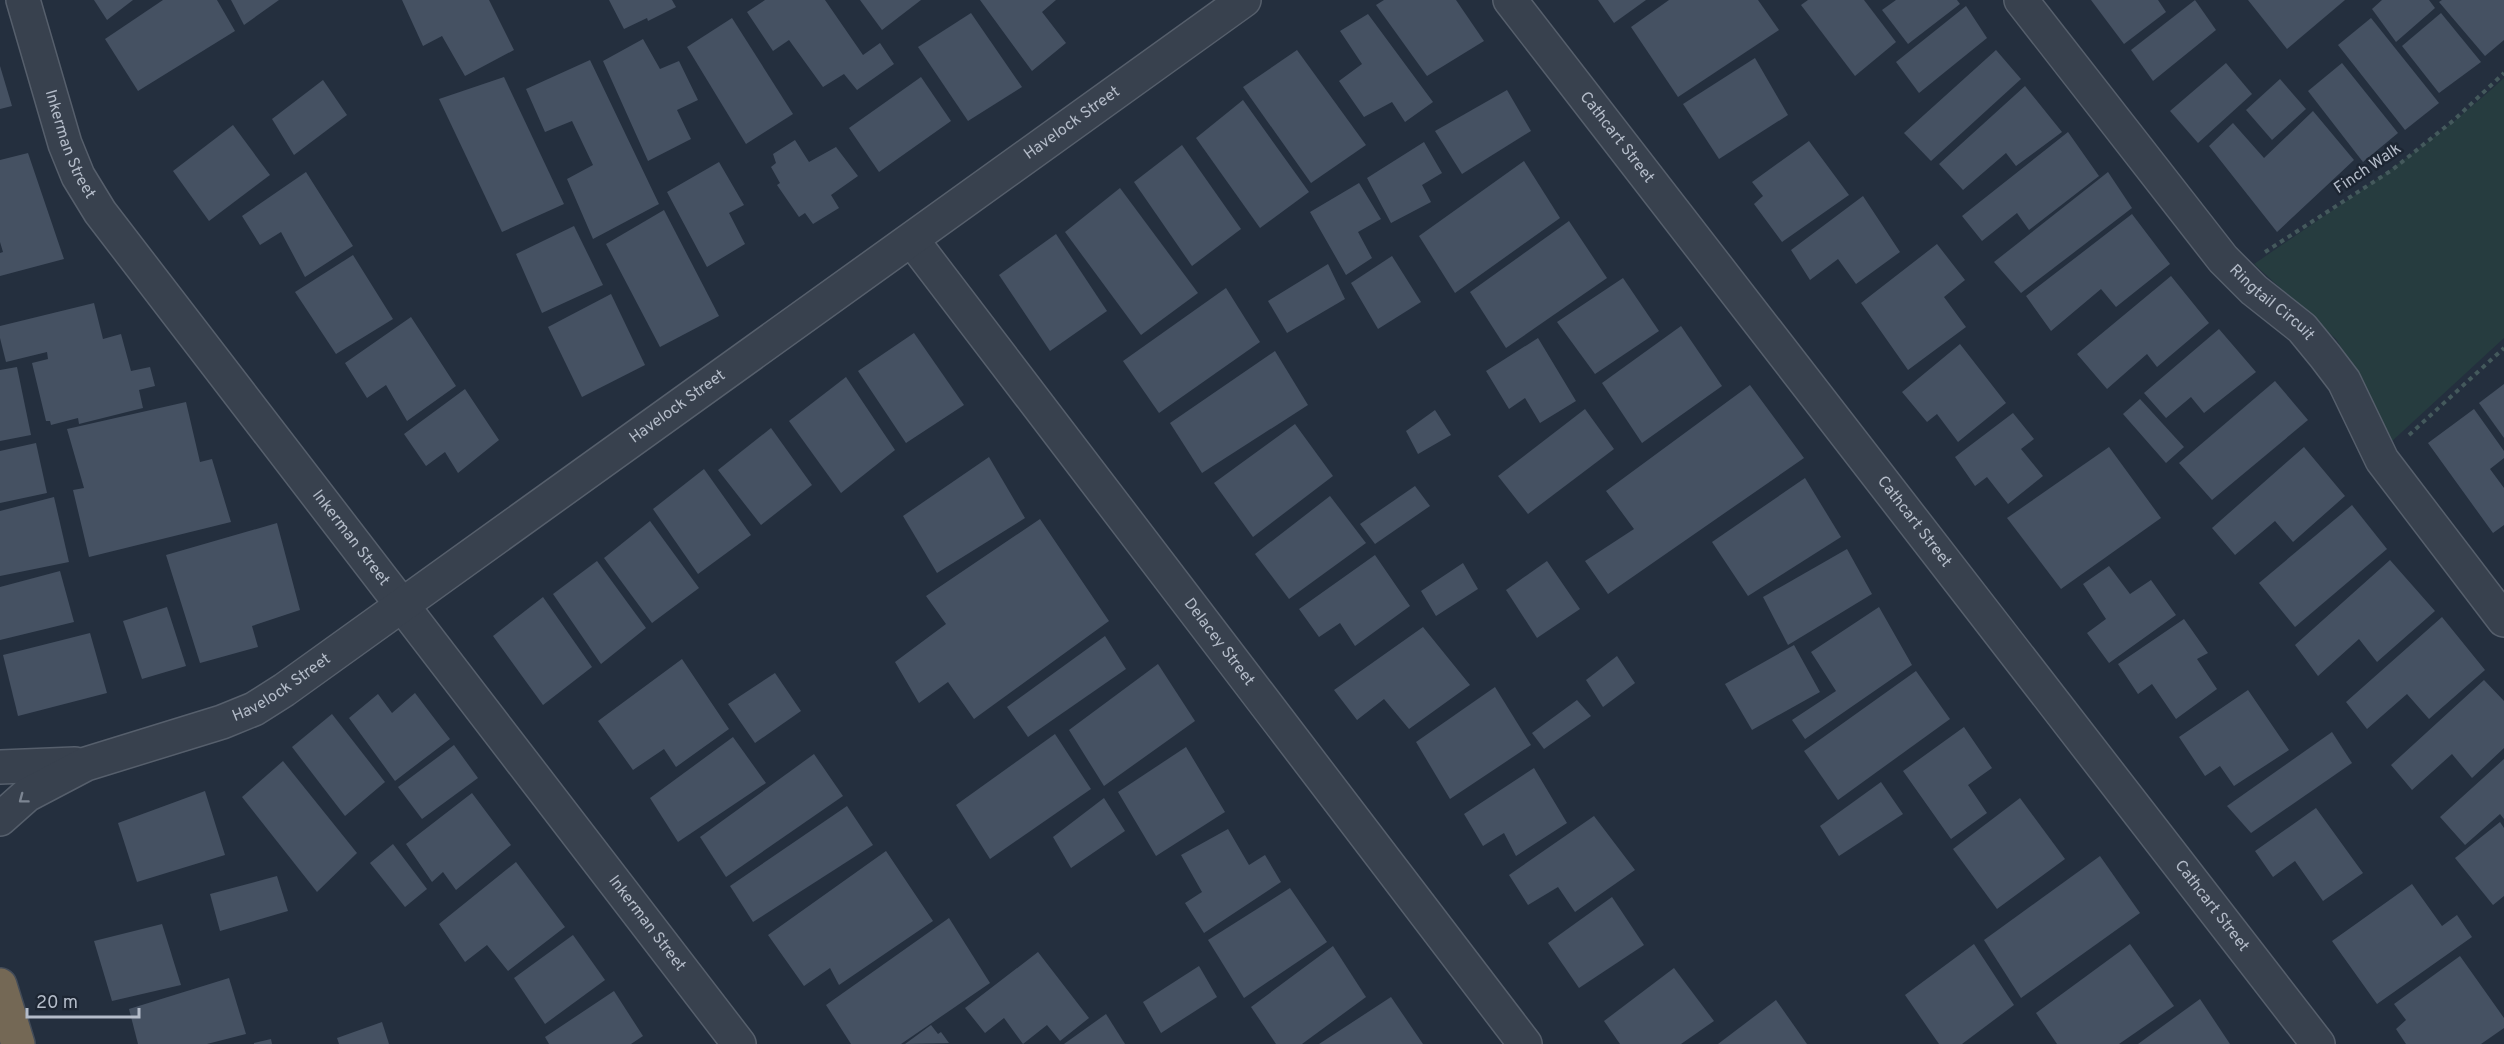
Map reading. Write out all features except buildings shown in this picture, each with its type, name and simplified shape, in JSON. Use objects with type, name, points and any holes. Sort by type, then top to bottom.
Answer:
[{"type":"highway","points":[[0,985],[18,1044]]},
{"type":"street","name":"Inkerman Street","points":[[23,0],[65,144],[78,176],[100,212],[739,1044]]},
{"type":"street","name":"Havelock Street","points":[[0,819],[27,795],[86,764],[222,722],[254,709],[284,690],[1244,0]]},
{"type":"street","name":"Cathcart Street","points":[[1510,0],[2318,1044]]},
{"type":"street","name":"Ringtail Circuit","points":[[2021,0],[2235,272],[2302,328],[2325,356],[2344,381],[2382,460],[2504,620]]},
{"type":"street","name":"Delacey Street","points":[[912,240],[1525,1044]]},
{"type":"street","name":"Havelock Street","points":[[0,767],[86,764]]},
{"type":"path","name":"Finch Walk","points":[[2235,272],[2391,170],[2454,120],[2504,73]]},
{"type":"path","points":[[2382,460],[2504,348]]},
{"type":"green space","points":[[2504,78],[2504,338],[2390,443],[2367,389],[2336,339],[2254,264],[2351,198],[2445,129]]}]
